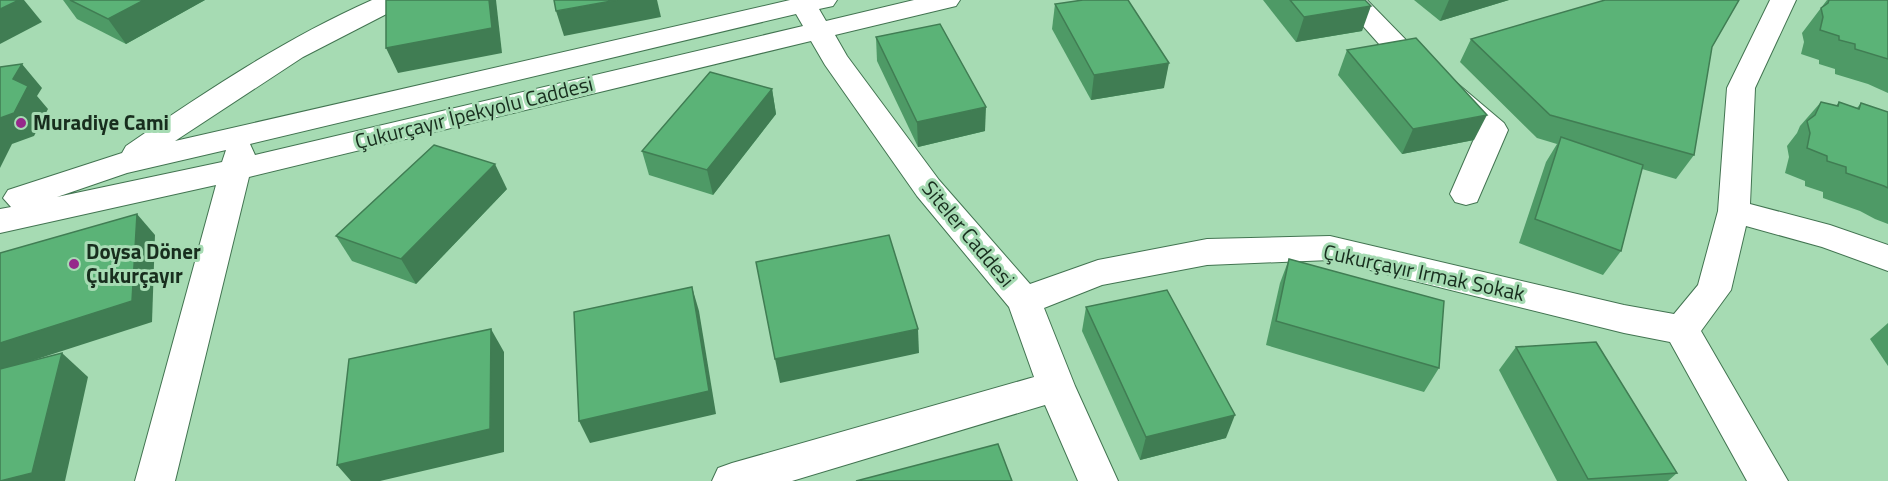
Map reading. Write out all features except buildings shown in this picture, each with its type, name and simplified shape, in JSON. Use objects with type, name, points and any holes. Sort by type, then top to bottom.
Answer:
[{"type":"street","points":[[122,164],[234,85],[352,17],[393,0]]},
{"type":"street","name":"Çukurçayır İpekyolu Caddesi","points":[[0,205],[122,164],[244,135],[815,12],[947,0]]},
{"type":"street","points":[[1353,0],[1397,47],[1493,130],[1466,194]]},
{"type":"street","points":[[1768,481],[1683,330],[1714,290],[1734,211],[1741,88],[1784,0]]},
{"type":"street","name":"Çukurçayır İpekyolu Caddesi","points":[[0,221],[235,170],[815,12]]},
{"type":"street","name":"Siteler Caddesi","points":[[815,12],[836,59],[928,188],[1024,301],[1056,386],[1098,481]]},
{"type":"street","points":[[155,481],[244,135]]},
{"type":"street","points":[[1734,211],[1830,237],[1888,258]]},
{"type":"street","name":"Çukurçayır Irmak Sokak","points":[[1024,301],[1098,273],[1207,252],[1330,248],[1624,319],[1683,330]]},
{"type":"street","points":[[732,481],[1056,386]]},
{"type":"place","name":"Muradiye Cami","points":[[21,123]]},
{"type":"place","name":"Doysa Döner Çukurçayır","points":[[74,264]]}]
